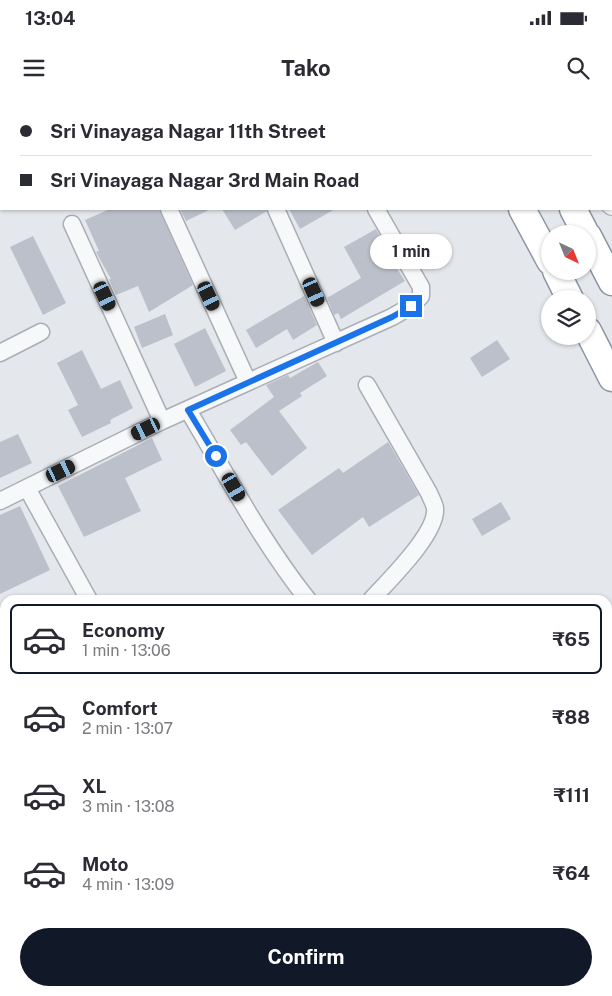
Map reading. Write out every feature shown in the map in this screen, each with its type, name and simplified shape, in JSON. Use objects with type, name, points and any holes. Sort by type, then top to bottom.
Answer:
[{"type":"highway","points":[[523,210],[541,244]]},
{"type":"highway","points":[[574,210],[582,225]]},
{"type":"highway","points":[[596,252],[612,282]]},
{"type":"highway","points":[[595,345],[612,378]]},
{"type":"street","points":[[169,210],[248,382]]},
{"type":"street","points":[[276,210],[336,343]]},
{"type":"street","points":[[0,501],[162,421],[336,343],[411,306],[421,296],[421,287],[377,210]]},
{"type":"street","points":[[72,224],[162,421]]},
{"type":"street","points":[[0,353],[42,332]]},
{"type":"street","points":[[367,385],[430,493],[435,509],[432,525],[420,545],[375,595]]},
{"type":"street","points":[[188,410],[262,534],[304,595]]},
{"type":"street","points":[[27,488],[86,595]]},
{"type":"building","points":[[108,210],[159,210],[193,285],[149,312],[138,286],[116,295],[109,279],[111,279],[96,252],[99,251],[85,220]]},
{"type":"building","points":[[180,210],[209,210],[186,221]]},
{"type":"building","points":[[223,210],[266,210],[267,211],[235,230]]},
{"type":"building","points":[[290,210],[333,210],[300,229]]},
{"type":"building","points":[[376,229],[389,252],[387,253],[405,281],[341,319],[338,313],[334,315],[327,298],[361,278],[344,247]]},
{"type":"building","points":[[33,236],[66,303],[43,315],[10,247]]},
{"type":"building","points":[[304,296],[317,325],[293,340],[287,329],[256,348],[246,330]]},
{"type":"building","points":[[165,314],[173,335],[142,348],[134,327]]},
{"type":"building","points":[[205,328],[226,371],[195,387],[174,344]]},
{"type":"building","points":[[497,340],[510,359],[482,377],[470,358]]},
{"type":"building","points":[[82,350],[101,389],[120,380],[133,408],[110,420],[111,423],[82,437],[68,410],[78,405],[57,363]]},
{"type":"building","points":[[318,362],[327,376],[300,393],[302,396],[279,411],[307,448],[272,476],[246,442],[241,445],[230,430],[274,397],[266,385],[288,375],[290,378]]},
{"type":"building","points":[[18,434],[32,463],[0,478],[0,442]]},
{"type":"building","points":[[152,438],[162,460],[125,478],[141,511],[84,537],[58,486]]},
{"type":"building","points":[[388,442],[419,495],[369,527],[363,517],[312,555],[278,510],[339,468],[343,473]]},
{"type":"building","points":[[501,502],[511,519],[482,536],[472,519]]},
{"type":"building","points":[[20,506],[50,570],[0,594],[0,515]]},
{"type":"route","points":[[216,456],[188,410],[392,317],[411,306]]}]
